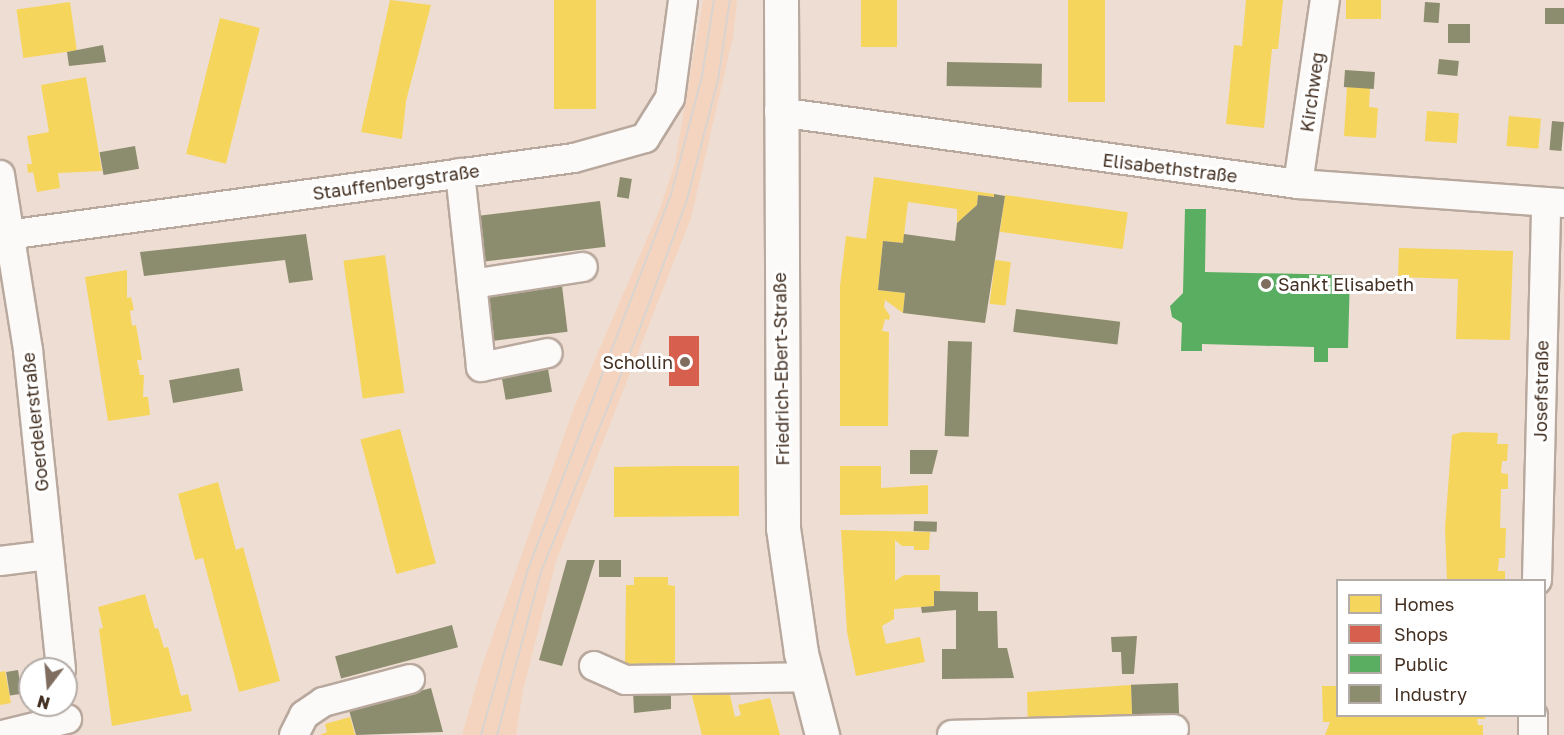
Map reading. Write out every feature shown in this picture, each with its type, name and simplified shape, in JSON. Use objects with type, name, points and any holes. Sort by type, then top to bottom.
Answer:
[{"type":"main road","name":"Friedrich-Ebert-Straße","points":[[781,0],[779,112],[783,528],[806,676],[822,735]]},
{"type":"street","name":"Stauffenbergstraße","points":[[4,235],[574,158],[645,138],[670,98],[683,0]]},
{"type":"street","name":"Kirchweg","points":[[1298,184],[1325,0]]},
{"type":"street","name":"Elisabethstraße","points":[[779,112],[1298,184],[1555,203]]},
{"type":"street","points":[[460,173],[481,367],[548,353]]},
{"type":"street","name":"Goerdelerstraße","points":[[0,175],[4,235],[28,350],[61,657]]},
{"type":"street","name":"Josefstraße","points":[[1537,579],[1555,203]]},
{"type":"street","points":[[472,284],[583,267]]},
{"type":"street","points":[[0,561],[48,555]]},
{"type":"street","points":[[594,666],[625,680],[806,676]]},
{"type":"street","points":[[294,735],[304,715],[323,702],[410,679]]},
{"type":"street","points":[[1533,717],[1533,735]]},
{"type":"street","points":[[2,735],[67,720]]},
{"type":"street","points":[[952,735],[1174,729]]},
{"type":"shaded area","points":[[703,0],[737,0],[733,37],[691,218],[556,561],[523,690],[516,735],[462,735],[482,666],[574,408],[659,211],[675,163]]},
{"type":"building: Homes","points":[[390,0],[431,5],[406,101],[402,139],[361,132]]},
{"type":"building: Homes","points":[[554,0],[596,0],[596,109],[554,109]]},
{"type":"building: Homes","points":[[861,0],[897,0],[897,47],[861,47]]},
{"type":"building: Homes","points":[[1068,0],[1105,0],[1105,102],[1068,102]]},
{"type":"building: Homes","points":[[1246,0],[1283,0],[1278,49],[1272,49],[1264,128],[1226,124],[1234,45],[1242,46]]},
{"type":"building: Homes","points":[[1346,0],[1381,0],[1381,19],[1346,19]]},
{"type":"building: Homes","points":[[70,2],[77,51],[23,58],[17,10]]},
{"type":"building: Homes","points":[[220,18],[260,28],[226,164],[186,154]]},
{"type":"building: Homes","points":[[86,77],[102,171],[58,173],[60,188],[37,192],[33,172],[28,173],[27,164],[32,164],[27,136],[49,132],[41,85]]},
{"type":"building: Homes","points":[[1347,87],[1370,88],[1369,107],[1378,108],[1376,138],[1344,136]]},
{"type":"building: Homes","points":[[1427,111],[1459,113],[1457,143],[1425,141]]},
{"type":"building: Homes","points":[[1509,116],[1541,119],[1538,149],[1506,146]]},
{"type":"building: Homes","points":[[874,177],[994,194],[994,197],[978,195],[977,205],[957,223],[957,209],[908,202],[903,243],[883,241],[878,290],[905,293],[903,313],[885,300],[884,307],[890,316],[889,320],[885,319],[882,331],[889,332],[888,426],[840,426],[840,286],[846,236],[866,239]]},
{"type":"building: Homes","points":[[1005,195],[1128,212],[1123,249],[1000,232]]},
{"type":"building: Homes","points":[[1399,248],[1513,251],[1510,340],[1456,339],[1458,279],[1398,277]]},
{"type":"building: Homes","points":[[385,255],[404,393],[363,398],[343,261]]},
{"type":"building: Homes","points":[[995,260],[1011,262],[1006,306],[990,304]]},
{"type":"building: Homes","points":[[127,270],[127,298],[131,297],[134,310],[130,311],[132,326],[136,325],[142,360],[137,360],[140,375],[144,375],[143,397],[148,397],[150,415],[108,421],[85,277]]},
{"type":"building: Homes","points":[[400,429],[436,563],[396,574],[360,440]]},
{"type":"building: Homes","points":[[1462,432],[1498,433],[1497,444],[1508,444],[1507,461],[1502,461],[1501,473],[1508,474],[1508,489],[1501,489],[1500,528],[1506,528],[1505,558],[1499,558],[1498,571],[1505,571],[1505,579],[1447,579],[1445,528],[1452,435]]},
{"type":"building: Homes","points":[[739,466],[739,516],[614,517],[614,467]]},
{"type":"building: Homes","points":[[840,466],[881,466],[881,488],[928,485],[928,514],[840,515]]},
{"type":"building: Homes","points":[[218,482],[236,550],[243,547],[280,681],[239,692],[203,558],[195,560],[178,494]]},
{"type":"building: Homes","points":[[841,530],[930,532],[929,550],[914,550],[914,546],[902,546],[895,540],[895,581],[904,575],[940,575],[940,591],[934,591],[934,606],[894,609],[894,619],[882,626],[886,644],[920,637],[925,662],[856,676],[847,632]]},
{"type":"building: Homes","points":[[634,577],[668,577],[668,585],[675,586],[675,664],[667,664],[667,672],[633,672],[633,664],[625,664],[626,585],[634,585]]},
{"type":"building: Homes","points":[[145,594],[155,629],[158,628],[164,648],[168,647],[181,696],[188,694],[192,711],[112,726],[99,629],[103,628],[98,607]]},
{"type":"building: Homes","points":[[5,671],[11,703],[0,705],[0,672]]},
{"type":"building: Homes","points":[[1131,685],[1132,715],[1068,717],[1068,727],[1028,728],[1027,692]]},
{"type":"building: Homes","points":[[1322,686],[1336,686],[1336,717],[1485,717],[1485,719],[1477,719],[1478,725],[1483,725],[1483,735],[1325,735],[1330,722],[1323,722]]},
{"type":"building: Homes","points":[[728,687],[735,717],[741,715],[738,705],[770,698],[780,735],[702,735],[690,688]]},
{"type":"building: Homes","points":[[350,717],[355,735],[320,735],[327,732],[325,724]]},
{"type":"building: Shops","points":[[669,336],[699,336],[699,386],[669,386]]},
{"type":"building: Public","name":"Sankt Elisabeth","points":[[1185,209],[1206,209],[1205,272],[1350,275],[1348,348],[1328,348],[1328,362],[1314,362],[1314,347],[1202,344],[1202,351],[1181,351],[1182,323],[1172,317],[1170,306],[1183,293]]},
{"type":"building: Industry","points":[[1425,2],[1440,3],[1439,23],[1424,22]]},
{"type":"building: Industry","points":[[1545,8],[1564,8],[1564,24],[1545,24]]},
{"type":"building: Industry","points":[[1448,24],[1470,24],[1470,43],[1448,43]]},
{"type":"building: Industry","points":[[103,45],[106,62],[69,66],[67,52]]},
{"type":"building: Industry","points":[[1439,59],[1459,61],[1457,76],[1437,74]]},
{"type":"building: Industry","points":[[947,62],[1042,64],[1042,88],[947,86]]},
{"type":"building: Industry","points":[[1345,70],[1375,72],[1374,89],[1344,87]]},
{"type":"building: Industry","points":[[1552,121],[1564,122],[1561,151],[1549,150]]},
{"type":"building: Industry","points":[[135,146],[139,169],[104,175],[100,152]]},
{"type":"building: Industry","points":[[620,177],[632,179],[629,199],[617,197]]},
{"type":"building: Industry","points":[[994,194],[1005,196],[985,323],[903,313],[905,293],[878,290],[883,241],[903,243],[904,234],[955,241],[957,223],[977,205],[978,195],[994,197]]},
{"type":"building: Industry","points":[[600,201],[606,247],[485,262],[479,216]]},
{"type":"building: Industry","points":[[306,234],[313,280],[289,283],[285,260],[144,276],[140,252]]},
{"type":"building: Industry","points":[[562,286],[568,332],[494,341],[489,295]]},
{"type":"building: Industry","points":[[1016,309],[1120,322],[1117,345],[1013,332]]},
{"type":"building: Industry","points":[[948,341],[972,342],[969,437],[945,436]]},
{"type":"building: Industry","points":[[239,368],[243,391],[173,403],[169,380]]},
{"type":"building: Industry","points":[[548,369],[552,392],[506,400],[502,377]]},
{"type":"building: Industry","points":[[910,450],[938,450],[932,474],[910,474]]},
{"type":"building: Industry","points":[[914,521],[937,522],[937,532],[914,531]]},
{"type":"building: Industry","points":[[567,560],[595,560],[562,666],[539,660]]},
{"type":"building: Industry","points":[[599,560],[621,560],[621,577],[599,577]]},
{"type":"building: Industry","points":[[934,591],[978,592],[978,611],[997,611],[998,648],[1007,648],[1014,678],[942,679],[942,649],[956,649],[956,610],[922,613],[921,607],[934,606]]},
{"type":"building: Industry","points":[[452,625],[458,647],[341,679],[335,656]]},
{"type":"building: Industry","points":[[1137,636],[1134,674],[1122,674],[1121,652],[1112,652],[1111,637]]},
{"type":"building: Industry","points":[[18,670],[18,694],[10,696],[6,672]]},
{"type":"building: Industry","points":[[1178,683],[1179,714],[1132,716],[1131,685]]},
{"type":"building: Industry","points":[[431,688],[443,732],[356,735],[349,710]]},
{"type":"building: Industry","points":[[671,689],[671,709],[634,713],[633,690]]},
{"type":"tram line","points":[[481,735],[528,569],[671,195],[702,76],[714,0]]},
{"type":"tram line","points":[[497,735],[541,572],[640,328],[687,200],[718,80],[730,0]]},
{"type":"place","name":"Sankt Elisabeth","points":[[1266,284]]},
{"type":"place","name":"Schollin","points":[[685,362]]}]
